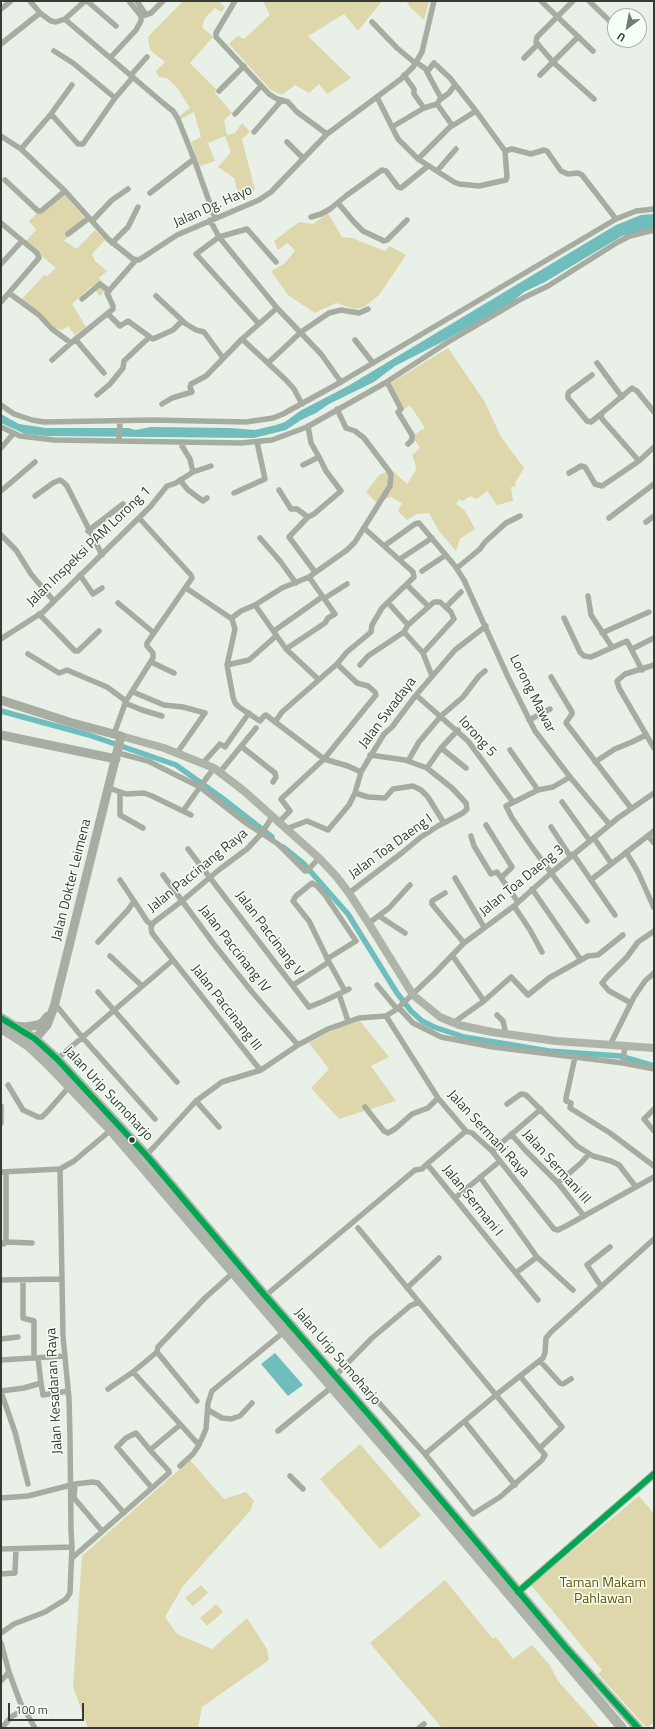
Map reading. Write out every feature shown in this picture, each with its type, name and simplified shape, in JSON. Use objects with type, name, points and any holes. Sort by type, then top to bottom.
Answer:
[{"type":"highway","name":"Jalan Urip Sumoharjo","points":[[1,1018],[9,1027],[32,1043],[53,1062],[146,1155],[175,1197]]},
{"type":"highway","name":"Jalan Urip Sumoharjo","points":[[53,1062],[70,1086],[175,1197],[287,1329],[335,1382],[469,1541],[622,1728]]},
{"type":"highway","name":"Jalan Urip Sumoharjo","points":[[237,1270],[265,1296],[287,1329]]},
{"type":"highway","name":"Jalan Urip Sumoharjo","points":[[469,1541],[518,1592],[638,1728]]},
{"type":"main road","points":[[1,700],[69,722],[116,747]]},
{"type":"main road","points":[[1,735],[116,747],[144,742],[177,753],[217,770],[244,791],[273,820],[286,829],[318,859],[349,893],[369,923],[411,996],[435,1014],[453,1023],[476,1029],[506,1034],[625,1047],[653,1047]]},
{"type":"main road","name":"Jalan Dokter Leimena","points":[[32,1043],[47,1025],[55,1005],[109,788],[116,747]]},
{"type":"main road","name":"Jalan Dokter Leimena","points":[[9,1027],[38,1025],[43,1022],[55,1005]]},
{"type":"main road","points":[[518,1592],[654,1474]]},
{"type":"street","points":[[1,9],[11,1]]},
{"type":"street","points":[[30,1],[40,12],[54,22],[65,19],[86,1],[116,26]]},
{"type":"street","points":[[129,1],[143,16]]},
{"type":"street","points":[[111,56],[136,30],[141,21],[143,16],[137,1]]},
{"type":"street","points":[[143,16],[151,13],[163,1]]},
{"type":"street","points":[[235,1],[216,35],[273,97],[288,102],[297,112],[327,134]]},
{"type":"street","name":"Jalan Dg. Hayo","points":[[136,260],[143,259],[177,235],[259,200],[271,192],[327,134],[376,97],[387,91],[416,62],[422,52],[434,1]]},
{"type":"street","points":[[541,1],[593,51]]},
{"type":"street","points":[[573,1],[537,37],[538,44],[553,62],[594,99]]},
{"type":"street","points":[[590,1],[607,18]]},
{"type":"street","points":[[1,44],[40,12]]},
{"type":"street","points":[[65,19],[111,56],[173,111],[182,128],[194,159],[219,237],[277,308],[321,354],[341,382]]},
{"type":"street","points":[[372,22],[397,48],[427,70],[439,101],[452,123],[452,126]]},
{"type":"street","points":[[540,75],[578,37]]},
{"type":"street","points":[[524,58],[538,44]]},
{"type":"street","points":[[54,51],[73,63],[115,98]]},
{"type":"street","points":[[51,114],[77,143],[81,145],[86,142],[115,98],[147,57]]},
{"type":"street","points":[[376,97],[398,139],[418,159],[428,166],[459,184],[472,186],[492,184],[507,179],[505,151],[476,111],[455,85],[434,64],[427,70]]},
{"type":"street","points":[[219,91],[244,66]]},
{"type":"street","points":[[404,75],[414,89],[414,94],[424,108]]},
{"type":"street","points":[[21,149],[51,114],[72,85]]},
{"type":"street","points":[[392,126],[439,101],[449,93],[455,85]]},
{"type":"street","points":[[234,114],[262,86]]},
{"type":"street","points":[[254,132],[282,100]]},
{"type":"street","points":[[418,159],[452,126],[476,111]]},
{"type":"street","points":[[1,136],[21,149],[65,191],[112,242],[136,260],[107,294],[114,306],[108,314],[52,360]]},
{"type":"street","points":[[288,142],[303,158]]},
{"type":"street","points":[[437,171],[456,149]]},
{"type":"street","points":[[505,151],[512,149],[530,154],[544,150],[547,151],[561,171],[568,174],[578,173],[582,175],[616,219]]},
{"type":"street","points":[[150,193],[194,159]]},
{"type":"street","points":[[311,217],[321,214],[338,203],[382,170],[386,171],[398,187],[401,188],[428,166]]},
{"type":"street","points":[[5,180],[38,211],[41,211],[65,191]]},
{"type":"street","points":[[68,234],[128,189]]},
{"type":"street","points":[[338,203],[363,231],[384,241],[387,240],[407,220]]},
{"type":"street","points":[[112,242],[128,228],[138,207]]},
{"type":"street","points":[[1,405],[14,414],[32,420],[264,420],[283,414],[341,382],[616,219],[636,211],[654,209]]},
{"type":"street","points":[[1,223],[37,253],[39,258],[1,302]]},
{"type":"street","points":[[259,324],[196,255],[197,252],[219,237],[248,229],[276,262]]},
{"type":"street","points":[[1,428],[13,434],[54,440],[257,442],[278,438],[308,426],[387,382],[448,342],[523,298],[548,286],[618,242],[630,236],[654,230]]},
{"type":"street","points":[[1,264],[22,241]]},
{"type":"street","points":[[82,299],[100,284],[109,291]]},
{"type":"street","points":[[10,293],[39,315],[54,330],[73,342],[104,373]]},
{"type":"street","points":[[156,296],[181,322],[196,330],[204,332],[223,358]]},
{"type":"street","points":[[162,404],[172,398],[191,392],[191,384],[206,376],[242,339],[277,308]]},
{"type":"street","points":[[268,363],[300,332],[324,316],[342,310],[359,313],[368,309]]},
{"type":"street","points":[[108,314],[120,326],[128,322],[154,339],[173,330],[181,322]]},
{"type":"street","points":[[97,395],[110,384],[123,368],[124,360],[150,337]]},
{"type":"street","points":[[242,339],[294,389],[302,404]]},
{"type":"street","points":[[355,340],[373,363]]},
{"type":"street","points":[[598,363],[622,397]]},
{"type":"street","points":[[592,374],[570,392],[568,398],[586,421],[591,422],[630,389],[634,388],[654,412]]},
{"type":"street","points":[[387,382],[401,409],[398,412],[412,435],[412,440],[408,444]]},
{"type":"street","points":[[232,619],[241,611],[256,605],[282,588],[309,577],[347,550],[355,542],[390,486],[391,475],[378,455],[364,438],[355,431],[346,428],[337,409]]},
{"type":"street","points":[[602,413],[601,417],[603,420],[639,461]]},
{"type":"street","points":[[120,421],[120,440]]},
{"type":"street","points":[[308,426],[312,443],[341,492],[314,514],[308,517],[288,539],[315,572]]},
{"type":"street","points":[[1,448],[13,434]]},
{"type":"street","points":[[184,442],[182,446],[190,460],[193,472]]},
{"type":"street","points":[[234,493],[265,479],[257,442]]},
{"type":"street","points":[[570,473],[581,466],[585,467],[595,484],[602,486],[639,461],[654,447]]},
{"type":"street","points":[[303,465],[319,457]]},
{"type":"street","points":[[1,492],[35,462]]},
{"type":"street","name":"Jalan Inspeksi PAM Lorong 1","points":[[1,639],[39,614],[102,555],[156,501],[167,486],[193,472],[211,466]]},
{"type":"street","points":[[35,496],[53,483],[60,480],[63,482],[67,486],[88,531],[102,555]]},
{"type":"street","points":[[180,480],[188,490],[203,501],[207,498]]},
{"type":"street","points":[[609,518],[654,484]]},
{"type":"street","points":[[279,490],[292,509],[297,510],[308,517]]},
{"type":"street","points":[[88,531],[116,513],[123,504]]},
{"type":"street","points":[[457,568],[480,549],[485,542],[506,523],[520,516]]},
{"type":"street","points":[[646,522],[654,516]]},
{"type":"street","points":[[139,518],[191,575],[192,578],[147,646],[153,653],[151,662],[126,702],[116,747],[202,784],[246,823],[263,832],[278,844],[305,871],[309,869],[318,859]]},
{"type":"street","name":"Lorong Mawar","points":[[384,546],[415,524],[422,525],[457,568],[486,626],[529,720],[547,748],[610,825]]},
{"type":"street","points":[[275,722],[282,712],[371,632],[372,625],[380,610],[414,577],[413,572],[364,528]]},
{"type":"street","points":[[1,535],[16,550],[31,574],[54,600]]},
{"type":"street","points":[[260,538],[280,561],[296,583]]},
{"type":"street","points":[[400,560],[432,538]]},
{"type":"street","points":[[422,571],[446,555]]},
{"type":"street","points":[[80,575],[93,594],[102,588]]},
{"type":"street","points":[[286,649],[326,623],[328,618],[335,614],[309,577]]},
{"type":"street","points":[[227,665],[250,660],[275,633],[323,597],[347,584]]},
{"type":"street","points":[[409,587],[428,606]]},
{"type":"street","points":[[186,588],[232,619],[235,629],[227,665],[234,701],[260,721],[266,715],[324,759],[348,766],[361,772]]},
{"type":"street","points":[[446,607],[461,592]]},
{"type":"street","points":[[588,596],[591,616],[612,647]]},
{"type":"street","points":[[360,665],[368,656],[404,632],[408,625],[428,606],[438,601],[453,614],[454,619],[423,654]]},
{"type":"street","points":[[118,603],[154,634]]},
{"type":"street","points":[[256,605],[286,649],[318,679]]},
{"type":"street","points":[[391,606],[408,625]]},
{"type":"street","points":[[602,633],[649,612]]},
{"type":"street","points":[[39,614],[76,651],[78,651],[99,631]]},
{"type":"street","points":[[564,618],[580,652],[584,656],[591,657],[627,640],[642,670]]},
{"type":"street","name":"Jalan Swadaya","points":[[286,829],[307,821],[328,830],[349,805],[355,793],[361,772],[384,734],[392,727],[416,695],[455,650],[486,626]]},
{"type":"street","points":[[404,632],[423,654],[432,676]]},
{"type":"street","points":[[632,649],[654,638]]},
{"type":"street","points":[[28,654],[59,673],[67,670],[107,687],[120,695],[126,702],[162,716]]},
{"type":"street","points":[[151,662],[174,673]]},
{"type":"street","points":[[324,759],[376,695],[375,692],[368,686],[357,683],[337,664]]},
{"type":"street","points":[[654,665],[642,670],[625,674],[617,681],[619,688],[649,736],[654,748]]},
{"type":"street","points":[[408,761],[419,742],[441,716],[464,697],[479,676],[485,671]]},
{"type":"street","points":[[551,677],[572,712],[566,720],[566,723],[631,808]]},
{"type":"street","points":[[133,692],[164,706],[183,707],[205,713],[177,753]]},
{"type":"street","name":"lorong 5","points":[[416,695],[458,730],[480,756],[513,802]]},
{"type":"street","points":[[529,720],[550,709]]},
{"type":"street","points":[[202,764],[220,744],[225,746],[227,744],[249,713]]},
{"type":"street","points":[[183,811],[208,775],[217,770],[242,747],[256,728]]},
{"type":"street","points":[[370,755],[408,761],[427,768],[441,748],[458,730]]},
{"type":"street","points":[[595,762],[615,749],[649,736]]},
{"type":"street","points":[[242,747],[275,773],[276,777],[272,782]]},
{"type":"street","points":[[441,748],[466,768]]},
{"type":"street","points":[[510,750],[538,790]]},
{"type":"street","name":"Jalan Paccinang Raya","points":[[173,960],[152,933],[152,925],[210,877],[247,849],[273,820],[290,812],[282,799],[324,759]]},
{"type":"street","name":"Jalan Toa Daeng I","points":[[349,893],[403,852],[420,837],[463,814],[467,809],[466,804],[452,788],[427,768]]},
{"type":"street","points":[[570,777],[553,787],[538,790],[506,806],[508,812],[587,921]]},
{"type":"street","points":[[355,793],[368,797],[385,798],[393,789],[413,786],[421,790],[428,797],[444,823]]},
{"type":"street","points":[[109,788],[120,792],[148,794],[191,815]]},
{"type":"street","points":[[120,792],[120,815],[143,828]]},
{"type":"street","name":"Jalan Toa Daeng 3","points":[[386,1016],[411,996],[464,943],[516,904],[572,855],[631,808],[654,793]]},
{"type":"street","points":[[562,802],[611,863]]},
{"type":"street","points":[[486,825],[512,867],[502,878]]},
{"type":"street","points":[[551,827],[592,879],[616,915]]},
{"type":"street","points":[[592,879],[654,831]]},
{"type":"street","points":[[471,836],[474,846],[490,874],[497,872],[502,878],[542,952]]},
{"type":"street","points":[[648,836],[654,843]]},
{"type":"street","name":"Jalan Paccinang V","points":[[188,849],[309,1007]]},
{"type":"street","points":[[626,852],[638,872],[654,908]]},
{"type":"street","name":"Jalan Paccinang IV","points":[[163,875],[213,943],[298,1046]]},
{"type":"street","points":[[455,878],[484,927]]},
{"type":"street","points":[[120,880],[147,921],[152,925]]},
{"type":"street","points":[[293,985],[328,960],[356,940],[325,895],[312,883],[293,900],[309,920],[328,960],[347,990],[309,1007],[309,1014]]},
{"type":"street","points":[[369,923],[389,908],[410,885]]},
{"type":"street","points":[[532,889],[581,960]]},
{"type":"street","points":[[444,893],[432,901],[432,904],[464,943]]},
{"type":"street","points":[[98,942],[128,910],[134,901]]},
{"type":"street","points":[[379,916],[405,933]]},
{"type":"street","points":[[630,1003],[609,991],[602,983],[628,957],[635,945],[654,931]]},
{"type":"street","points":[[453,1023],[484,1001],[511,977],[528,995],[549,978],[588,956],[598,955],[623,935]]},
{"type":"street","points":[[452,955],[484,1001]]},
{"type":"street","points":[[110,956],[141,985]]},
{"type":"street","points":[[53,1062],[141,985],[173,960]]},
{"type":"street","name":"Jalan Paccinang III","points":[[173,960],[261,1070]]},
{"type":"street","points":[[610,1045],[630,1003],[645,981],[654,974]]},
{"type":"street","points":[[376,985],[413,1023],[441,1037],[493,1047],[623,1061],[654,1069]]},
{"type":"street","points":[[98,992],[177,1082]]},
{"type":"street","points":[[339,994],[348,1021]]},
{"type":"street","points":[[55,1005],[155,1119]]},
{"type":"street","points":[[497,1015],[504,1020],[506,1034]]},
{"type":"street","points":[[146,1155],[196,1101],[222,1082],[261,1070],[323,1031],[348,1021],[366,1017],[386,1016]]},
{"type":"street","name":"Jalan Sermani Raya","points":[[386,1016],[438,1098],[466,1131],[472,1133],[492,1151],[554,1229],[559,1229],[654,1177]]},
{"type":"street","points":[[623,1061],[625,1047]]},
{"type":"street","points":[[575,1057],[566,1098],[572,1105],[570,1108],[610,1133],[654,1166]]},
{"type":"street","points":[[8,1085],[23,1110],[38,1117],[46,1113],[70,1086]]},
{"type":"street","points":[[507,1104],[523,1094],[528,1096],[570,1140],[589,1154],[611,1160],[619,1165],[636,1187]]},
{"type":"street","points":[[365,1107],[384,1131],[388,1133],[395,1129],[412,1114],[428,1108],[438,1098]]},
{"type":"street","points":[[196,1101],[219,1127]]},
{"type":"street","points":[[1,1106],[1,1124]]},
{"type":"street","points":[[492,1151],[541,1109]]},
{"type":"street","points":[[654,1109],[644,1119],[654,1131]]},
{"type":"street","points":[[32,1243],[3,1243],[3,1172],[60,1169],[74,1161],[111,1130]]},
{"type":"street","name":"Jalan Sermani I","points":[[466,1131],[428,1164],[538,1300]]},
{"type":"street","name":"Jalan Sermani III","points":[[511,1134],[558,1183],[584,1216]]},
{"type":"street","points":[[558,1183],[589,1154]]},
{"type":"street","points":[[455,1198],[500,1161]]},
{"type":"street","points":[[265,1296],[415,1170],[422,1169],[428,1164]]},
{"type":"street","name":"Jalan Kesadaran Raya","points":[[1,1633],[14,1624],[45,1612],[68,1598],[71,1584],[71,1485],[62,1279],[60,1169]]},
{"type":"street","points":[[480,1177],[536,1257],[573,1290]]},
{"type":"street","points":[[345,1365],[425,1454],[473,1514],[488,1506],[515,1485],[544,1458],[540,1448],[358,1228]]},
{"type":"street","points":[[425,1454],[496,1395],[540,1361],[545,1353],[545,1341],[548,1335],[654,1239]]},
{"type":"street","points":[[601,1286],[587,1265],[610,1247]]},
{"type":"street","points":[[516,1271],[536,1257]]},
{"type":"street","points":[[407,1288],[439,1258]]},
{"type":"street","points":[[108,1389],[133,1372],[157,1352],[158,1347],[165,1339],[205,1298],[237,1270]]},
{"type":"street","points":[[1,1280],[62,1279]]},
{"type":"street","points":[[23,1280],[22,1318],[34,1321],[36,1358],[43,1395],[68,1391]]},
{"type":"street","points":[[278,1431],[335,1382],[345,1365],[372,1338],[410,1306],[419,1302]]},
{"type":"street","points":[[180,1466],[199,1446],[206,1429],[209,1396],[212,1391],[287,1329]]},
{"type":"street","points":[[1,1339],[18,1337]]},
{"type":"street","points":[[157,1352],[198,1401]]},
{"type":"street","points":[[1,1360],[65,1356]]},
{"type":"street","points":[[540,1361],[560,1383],[563,1384],[571,1379]]},
{"type":"street","points":[[133,1372],[199,1446]]},
{"type":"street","points":[[520,1376],[562,1427],[561,1430],[540,1448]]},
{"type":"street","points":[[28,1484],[15,1432],[1,1392],[41,1383]]},
{"type":"street","points":[[208,1410],[222,1418],[232,1419],[240,1416],[252,1403]]},
{"type":"street","points":[[465,1422],[515,1485]]},
{"type":"street","points":[[150,1450],[180,1425]]},
{"type":"street","points":[[72,1558],[124,1513],[152,1488],[168,1473],[169,1471],[136,1433],[126,1438],[117,1447],[152,1488]]},
{"type":"street","points":[[290,1476],[303,1489]]},
{"type":"street","points":[[102,1531],[74,1498],[75,1484],[92,1482],[98,1483],[124,1513]]},
{"type":"street","points":[[1,1495],[1,1498],[28,1496],[71,1485]]},
{"type":"street","points":[[1,1549],[72,1547]]},
{"type":"street","points":[[1,1574],[15,1573],[16,1549]]},
{"type":"street","points":[[1,1643],[9,1672],[24,1709],[35,1728]]},
{"type":"street","points":[[1,1681],[9,1672]]},
{"type":"street","points":[[2,1728],[11,1716],[24,1709]]},
{"type":"green space","points":[[183,1],[219,1],[225,8],[221,12],[215,8],[205,18],[202,27],[213,37],[190,63],[216,89],[215,93],[232,113],[224,120],[227,135],[235,133],[242,123],[250,132],[242,139],[255,190],[239,196],[234,178],[218,167],[231,152],[225,136],[208,143],[215,161],[200,166],[191,142],[201,137],[194,112],[181,119],[179,116],[190,108],[178,89],[167,78],[159,77],[156,71],[165,62],[150,50],[148,37]]},
{"type":"green space","points":[[263,1],[382,1],[358,31],[344,14],[308,36],[351,78],[327,94],[319,84],[309,93],[295,85],[282,95],[271,90],[229,44],[238,36],[244,39],[270,15]]},
{"type":"green space","points":[[406,1],[429,1],[424,20],[411,8]]},
{"type":"green space","points":[[61,190],[84,218],[64,241],[77,249],[95,230],[105,240],[92,254],[95,261],[107,271],[99,278],[107,288],[100,296],[92,286],[72,304],[86,327],[75,335],[68,326],[62,330],[55,328],[41,313],[21,300],[45,274],[46,277],[56,268],[25,242],[36,230],[29,221]]},
{"type":"green space","points":[[328,213],[342,237],[352,238],[385,251],[390,246],[406,255],[379,295],[364,307],[355,309],[336,303],[315,313],[288,295],[271,271],[284,264],[295,251],[288,243],[278,250],[274,241],[299,222],[313,224]]},
{"type":"green space","points":[[448,348],[485,402],[501,437],[524,468],[515,483],[516,486],[511,487],[513,501],[497,505],[487,491],[477,499],[470,496],[463,501],[459,499],[456,504],[465,511],[475,529],[460,539],[456,551],[439,531],[429,513],[417,514],[407,520],[398,511],[402,503],[391,497],[376,502],[366,492],[379,475],[392,470],[407,484],[416,470],[412,455],[420,448],[413,437],[425,428],[410,405],[401,411],[386,386]]},
{"type":"green space","points":[[360,1021],[389,1057],[371,1066],[396,1101],[339,1119],[311,1088],[329,1069],[309,1043],[337,1028]]},
{"type":"green space","points":[[360,1444],[421,1515],[380,1549],[320,1479]]},
{"type":"green space","points":[[190,1460],[224,1499],[246,1492],[254,1501],[250,1511],[183,1586],[165,1617],[177,1634],[212,1649],[247,1618],[267,1649],[269,1660],[202,1707],[198,1728],[88,1728],[73,1687],[82,1556]]},
{"type":"green space","name":"Taman Makam Pahlawan","points":[[639,1496],[654,1514],[654,1722],[647,1728],[598,1674],[602,1670],[531,1585]]},
{"type":"green space","points":[[445,1580],[493,1639],[496,1637],[513,1659],[532,1645],[549,1664],[558,1681],[600,1728],[442,1728],[370,1643]]},
{"type":"green space","points":[[201,1585],[208,1593],[193,1606],[185,1598]]},
{"type":"green space","points":[[216,1604],[223,1612],[207,1626],[200,1618]]},
{"type":"water","points":[[654,214],[654,230],[622,236],[545,282],[524,292],[510,304],[395,366],[374,382],[329,404],[286,430],[254,438],[47,436],[25,434],[1,423],[1,414],[19,424],[46,428],[129,428],[135,430],[151,427],[230,428],[255,430],[276,425],[285,422],[300,411],[348,386],[616,225],[641,215]]},
{"type":"water","points":[[275,1353],[303,1385],[288,1396],[261,1364]]},
{"type":"waterway","points":[[1,711],[89,735],[176,765],[272,837]]},
{"type":"waterway","points":[[283,847],[304,864],[348,914],[397,993],[411,1011],[422,1021],[434,1027],[464,1037],[549,1051],[620,1056],[654,1066]]},
{"type":"transit line","points":[[1,1018],[35,1039],[57,1059],[146,1155],[261,1291],[377,1424],[566,1648],[638,1728]]},
{"type":"transit line","points":[[518,1592],[654,1474]]}]
